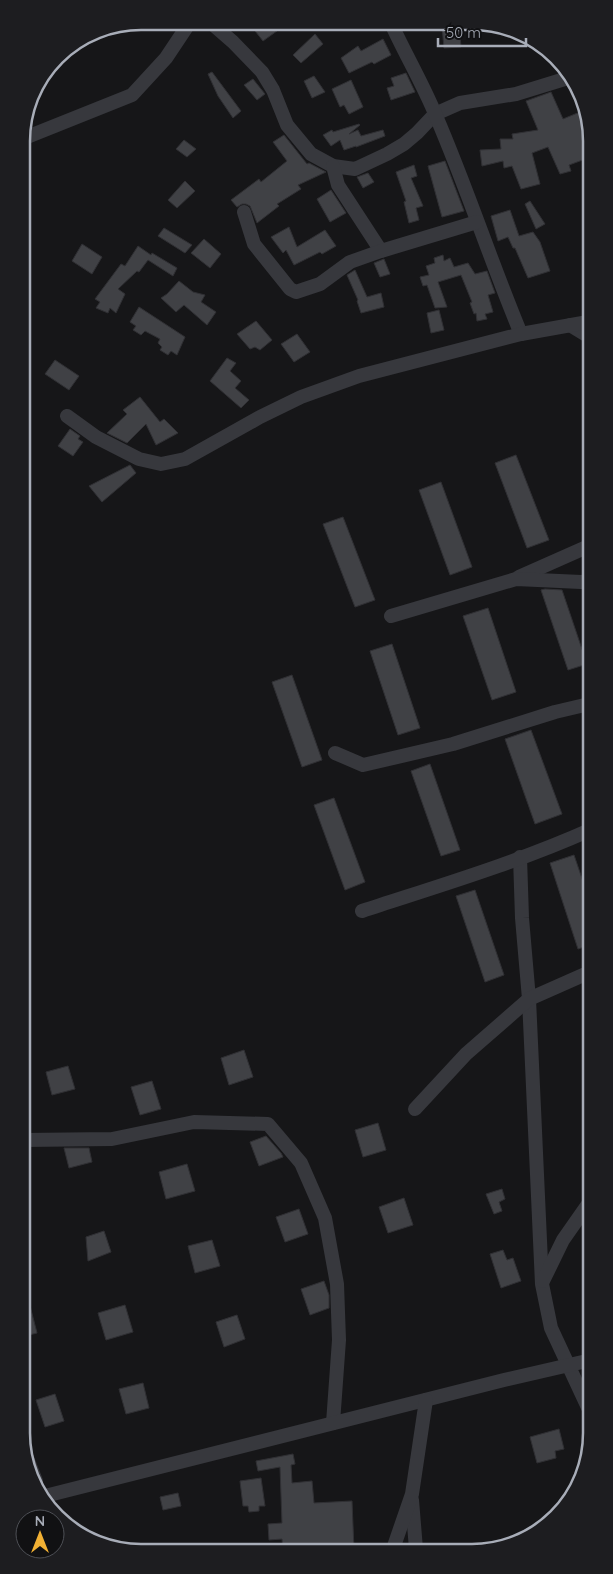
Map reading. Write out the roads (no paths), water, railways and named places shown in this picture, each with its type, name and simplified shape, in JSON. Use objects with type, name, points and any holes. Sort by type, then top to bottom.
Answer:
[{"type":"street","points":[[30,136],[132,95],[166,58],[185,30]]},
{"type":"street","points":[[219,30],[262,72],[273,90],[287,125],[311,154],[333,166],[355,169],[387,154],[404,144],[435,114],[460,103],[516,94],[564,79]]},
{"type":"street","points":[[394,30],[435,114],[521,334]]},
{"type":"street","points":[[333,166],[338,185],[380,251]]},
{"type":"street","points":[[244,212],[254,244],[290,289],[296,292],[320,284],[350,262],[477,222]]},
{"type":"street","points":[[68,416],[96,437],[138,460],[161,464],[185,460],[260,417],[301,397],[359,376],[521,334],[583,323]]},
{"type":"street","points":[[570,325],[583,333]]},
{"type":"street","points":[[391,616],[516,579],[583,549]]},
{"type":"street","points":[[516,579],[583,582]]},
{"type":"street","points":[[335,753],[363,765],[453,744],[555,712],[583,705]]},
{"type":"street","points":[[362,911],[560,843],[583,833]]},
{"type":"street","points":[[520,857],[522,918],[529,999],[542,1284],[551,1328],[583,1396]]},
{"type":"street","points":[[415,1110],[466,1054],[529,999],[583,975]]},
{"type":"street","points":[[30,1140],[112,1139],[194,1122],[268,1124],[301,1163],[325,1218],[337,1284],[339,1340],[333,1423]]},
{"type":"street","points":[[542,1284],[563,1240],[583,1211]]},
{"type":"street","points":[[49,1495],[583,1362]]},
{"type":"street","points":[[395,1544],[412,1494],[426,1400]]},
{"type":"street","points":[[412,1494],[416,1544]]}]
